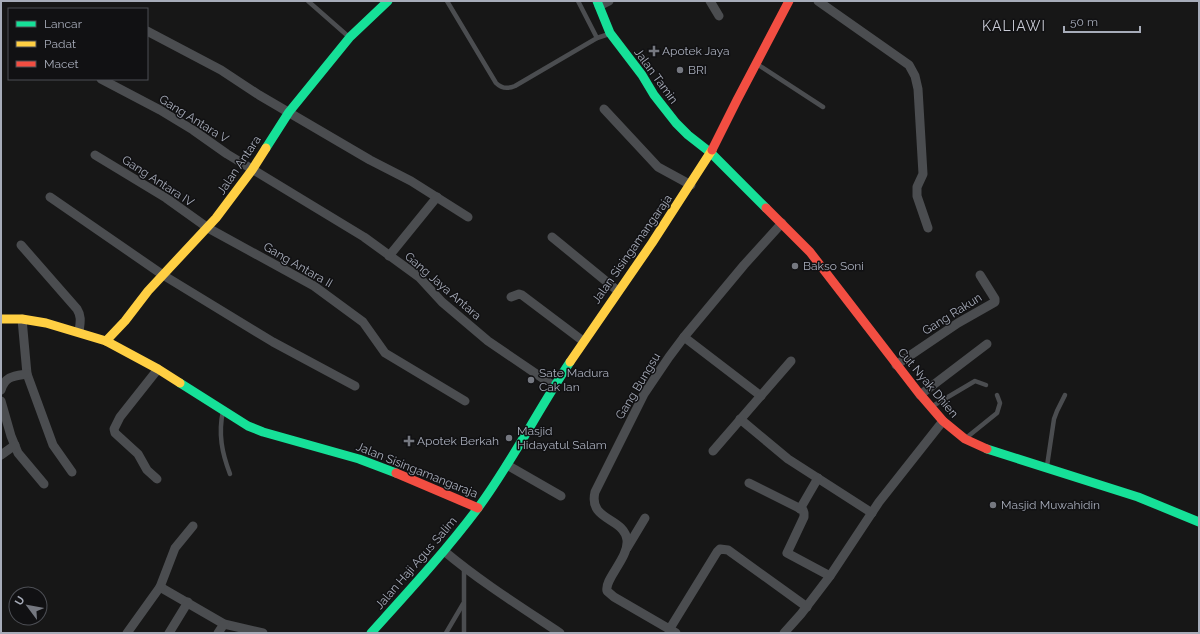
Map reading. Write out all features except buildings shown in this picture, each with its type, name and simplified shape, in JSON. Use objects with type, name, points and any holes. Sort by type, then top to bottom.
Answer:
[{"type":"main road","name":"Jalan Antara","points":[[106,341],[163,275],[208,228],[252,170],[289,112],[350,37],[388,1]]},
{"type":"main road","name":"Jalan Sisingamangaraja","points":[[1,319],[22,319],[46,323],[106,341],[158,369],[248,426],[262,432],[359,459],[478,508],[520,445],[554,386],[583,341],[711,153],[755,63],[789,1]]},
{"type":"main road","name":"Jalan Tamin","points":[[598,4],[610,33],[642,75],[654,95],[676,123],[688,135],[711,153]]},
{"type":"main road","name":"Cut Nyak Dhien","points":[[711,153],[810,252],[920,395],[943,421],[965,439],[986,449],[1138,497],[1199,522]]},
{"type":"main road","name":"Jalan Haji Agus Salim","points":[[371,633],[444,551],[478,508]]},
{"type":"street","points":[[598,4],[609,1]]},
{"type":"street","points":[[710,1],[719,16]]},
{"type":"street","points":[[818,1],[913,71],[918,89],[923,174],[917,187],[917,196],[928,228]]},
{"type":"street","points":[[148,31],[221,70],[370,160],[411,181],[468,217]]},
{"type":"street","name":"Gang Antara V","points":[[103,80],[160,110],[252,170]]},
{"type":"street","points":[[604,109],[658,167],[691,184]]},
{"type":"street","name":"Gang Antara IV","points":[[95,155],[166,198],[208,228]]},
{"type":"street","name":"Gang Jaya Antara","points":[[252,170],[364,237],[419,277],[442,302],[488,341],[554,386]]},
{"type":"street","points":[[50,197],[163,275],[273,342],[355,386]]},
{"type":"street","points":[[389,256],[437,197]]},
{"type":"street","name":"Gang Bungsu","points":[[625,551],[627,541],[625,535],[620,529],[596,510],[594,499],[595,492],[644,394],[684,337],[744,265],[782,223]]},
{"type":"street","name":"Gang Antara II","points":[[208,228],[314,286],[363,322],[385,353],[465,401]]},
{"type":"street","points":[[552,236],[618,291]]},
{"type":"street","points":[[21,246],[77,310],[81,319],[79,332]]},
{"type":"street","name":"Gang Rakun","points":[[896,365],[958,323],[995,302],[995,299],[980,275]]},
{"type":"street","points":[[511,297],[519,294],[522,295],[583,341]]},
{"type":"street","points":[[22,319],[27,374],[53,445],[72,472]]},
{"type":"street","points":[[684,337],[761,396]]},
{"type":"street","points":[[920,395],[987,344]]},
{"type":"street","points":[[713,451],[791,361]]},
{"type":"street","points":[[157,479],[147,470],[138,454],[115,433],[114,429],[120,417],[158,369]]},
{"type":"street","points":[[1,390],[3,384],[8,378],[27,374]]},
{"type":"street","points":[[1,401],[18,453],[44,484]]},
{"type":"street","points":[[740,420],[788,459],[872,513]]},
{"type":"street","points":[[784,633],[830,576],[879,502],[943,421]]},
{"type":"street","points":[[1,455],[15,445]]},
{"type":"street","points":[[507,465],[561,496]]},
{"type":"street","points":[[800,509],[818,478]]},
{"type":"street","points":[[749,483],[800,509],[804,513],[804,517],[788,553],[830,576]]},
{"type":"street","points":[[645,518],[625,551],[608,585],[607,591],[614,597],[672,631],[720,549],[728,550],[807,606]]},
{"type":"street","points":[[127,633],[160,587],[175,548],[193,526]]},
{"type":"street","points":[[444,551],[533,616],[560,633]]},
{"type":"street","points":[[160,587],[224,624],[263,633]]},
{"type":"street","points":[[169,633],[188,602]]},
{"type":"street","points":[[218,633],[224,624]]},
{"type":"lane","points":[[308,1],[350,37]]},
{"type":"lane","points":[[447,1],[496,82],[502,87],[510,88],[515,86],[597,38],[610,33]]},
{"type":"lane","points":[[578,1],[597,38]]},
{"type":"lane","points":[[755,63],[823,107]]},
{"type":"lane","points":[[931,408],[975,381],[986,385]]},
{"type":"lane","points":[[965,439],[997,412],[1000,403],[997,395]]},
{"type":"lane","points":[[1046,468],[1054,419],[1066,395]]},
{"type":"lane","points":[[224,411],[220,427],[220,438],[230,474]]},
{"type":"lane","points":[[464,567],[464,633]]},
{"type":"lane","points":[[446,633],[463,604]]},
{"type":"traffic: fast","points":[[266,148],[289,112],[350,37],[388,1]]},
{"type":"traffic: fast","points":[[597,1],[610,33],[676,123],[688,135],[711,153],[766,208]]},
{"type":"traffic: fast","points":[[371,633],[439,556],[478,508],[502,473],[570,362]]},
{"type":"traffic: fast","points":[[180,383],[248,426],[263,432],[359,459],[396,473]]},
{"type":"traffic: fast","points":[[987,449],[1138,497],[1199,522]]},
{"type":"traffic: slow","points":[[106,341],[125,321],[148,291],[216,218],[252,170],[266,148]]},
{"type":"traffic: slow","points":[[570,362],[652,243],[712,150]]},
{"type":"traffic: slow","points":[[1,319],[22,319],[46,323],[106,341],[158,369],[180,383]]},
{"type":"traffic: jam","points":[[712,150],[789,1]]},
{"type":"traffic: jam","points":[[766,208],[810,252],[918,392],[943,421],[965,439],[987,449]]},
{"type":"traffic: jam","points":[[396,473],[478,508]]},
{"type":"place","name":"Apotek Jaya","points":[[654,51]]},
{"type":"place","name":"BRI","points":[[680,70]]},
{"type":"place","name":"Bakso Soni","points":[[795,266]]},
{"type":"place","name":"Sate Madura Cak Ian","points":[[531,380]]},
{"type":"place","name":"Masjid Hidayatul Salam","points":[[509,438]]},
{"type":"place","name":"Apotek Berkah","points":[[409,441]]},
{"type":"place","name":"Masjid Muwahidin","points":[[993,505]]},
{"type":"district","name":"KALIAWI","points":[[1014,26]]}]
